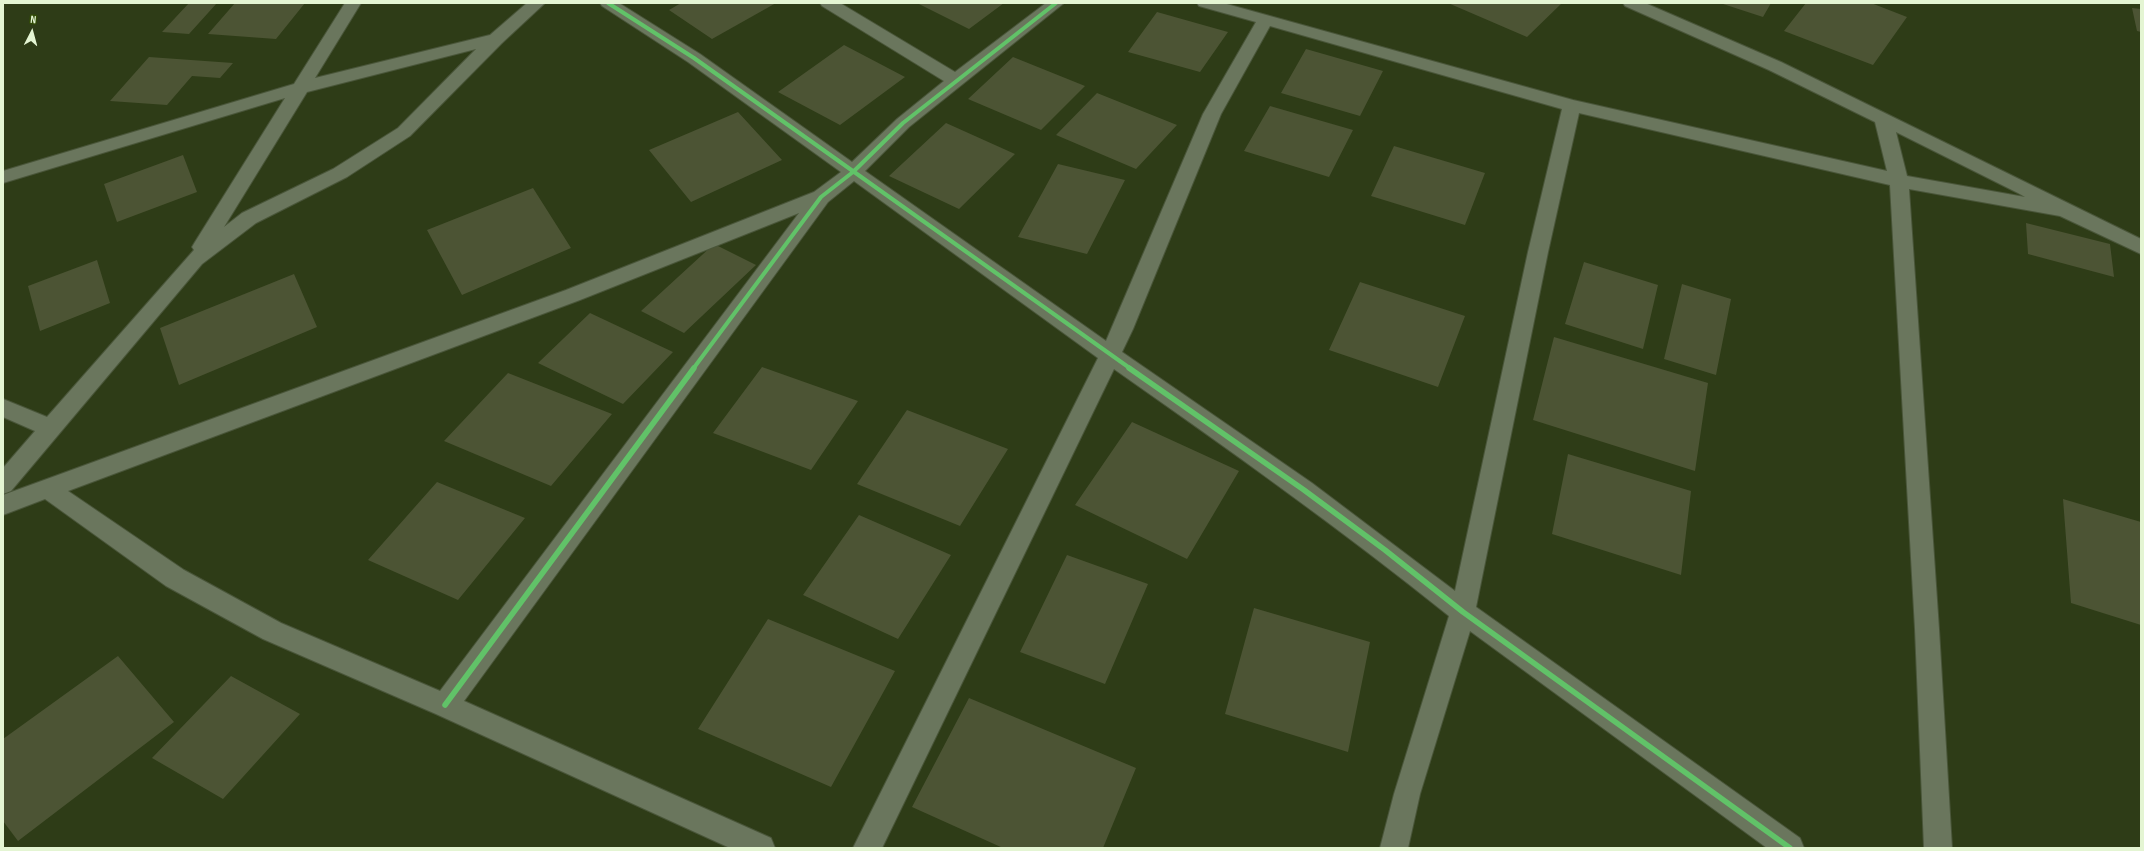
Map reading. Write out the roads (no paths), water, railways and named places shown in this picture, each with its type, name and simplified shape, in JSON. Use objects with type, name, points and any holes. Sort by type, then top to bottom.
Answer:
[{"type":"street","points":[[3,484],[195,259],[299,88],[353,3]]},
{"type":"street","points":[[195,259],[250,218],[340,173],[404,132],[496,39],[537,3]]},
{"type":"street","points":[[608,3],[694,58],[1110,355],[1304,490],[1385,550],[1462,612],[1790,848]]},
{"type":"street","points":[[828,3],[956,80]]},
{"type":"street","points":[[3,505],[574,295],[820,197],[853,172],[903,124],[956,80],[1056,3]]},
{"type":"street","points":[[1205,3],[1572,106],[1876,174],[1899,181],[2064,210]]},
{"type":"street","points":[[1631,3],[1775,66],[2025,188],[2064,210],[2141,247]]},
{"type":"street","points":[[867,848],[1123,329],[1212,114],[1266,19]]},
{"type":"street","points":[[3,177],[299,88],[496,39]]},
{"type":"street","points":[[1394,848],[1407,794],[1462,612],[1538,252],[1572,106]]},
{"type":"street","points":[[1883,118],[1899,181],[1927,629],[1938,848]]},
{"type":"street","points":[[445,705],[820,197]]},
{"type":"street","points":[[3,408],[51,428]]},
{"type":"street","points":[[48,489],[175,578],[272,631],[445,705],[761,848]]}]
